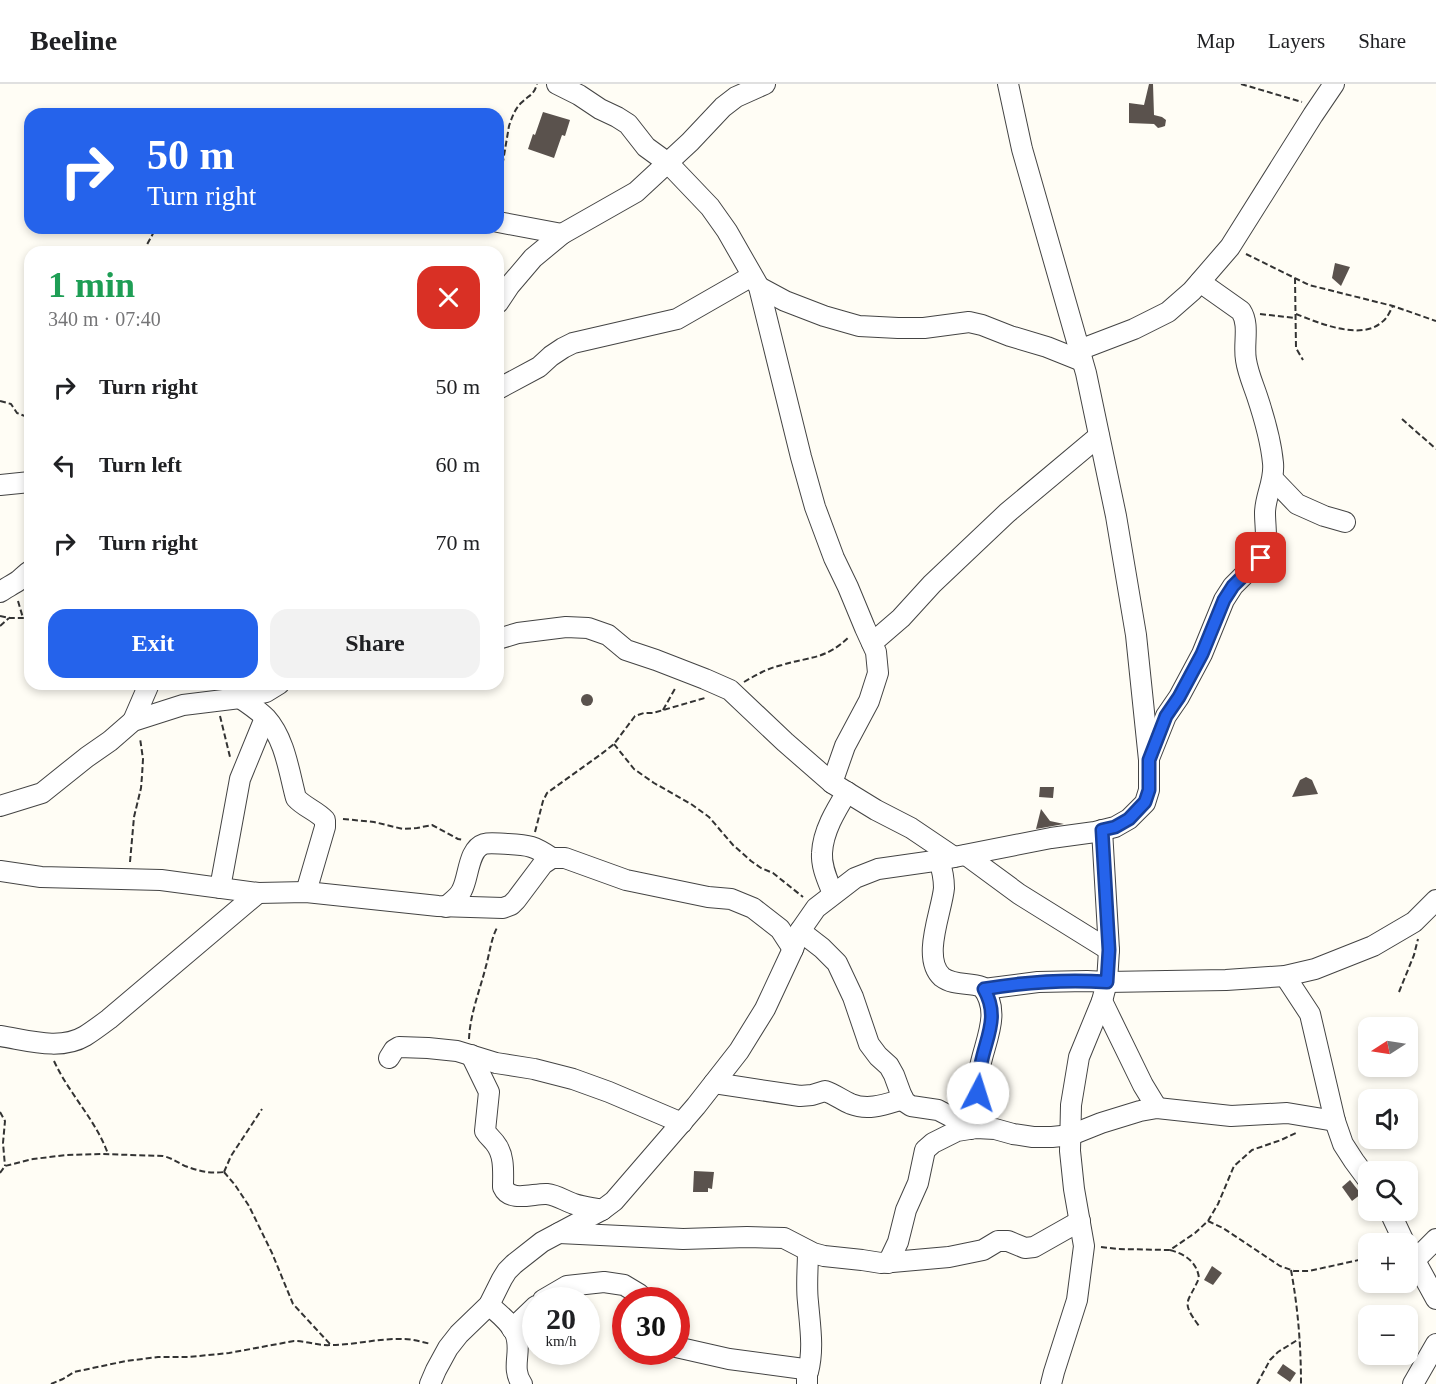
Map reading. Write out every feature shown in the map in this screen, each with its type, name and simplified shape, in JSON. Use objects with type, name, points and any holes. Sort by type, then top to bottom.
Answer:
[{"type":"street","points":[[557,84],[628,124],[646,147],[668,163],[710,207],[727,231],[756,282],[815,507],[834,558],[849,587],[876,652],[878,673],[869,701],[845,746],[834,814],[824,838],[822,854],[824,870],[833,894]]},
{"type":"street","points":[[723,106],[730,84]]},
{"type":"street","points":[[504,294],[533,258],[562,234],[636,192],[690,142],[723,106],[736,97],[765,84]]},
{"type":"street","points":[[430,1384],[448,1347],[489,1305],[507,1271],[542,1242],[602,1210],[614,1201],[682,1123],[739,1051],[759,1019],[797,940],[816,908],[833,894],[855,878],[878,869],[1115,827],[1129,819],[1145,802],[1149,790],[1149,760],[1137,635],[1116,516],[1086,373],[1022,149],[1008,84]]},
{"type":"street","points":[[756,282],[785,301],[859,326],[898,328],[969,322],[1047,347],[1081,355],[1168,312],[1192,291],[1230,247],[1334,84]]},
{"type":"street","points":[[504,223],[562,234]]},
{"type":"street","points":[[504,386],[539,368],[551,356],[573,343],[676,319],[756,282]]},
{"type":"street","points":[[1149,760],[1166,716],[1202,654],[1224,600],[1233,586],[1261,558],[1266,547],[1266,499],[1273,479],[1274,465],[1269,438],[1249,375],[1246,359],[1245,318],[1240,311],[1200,282]]},
{"type":"street","points":[[872,643],[901,618],[932,584],[1007,513],[1099,436]]},
{"type":"street","points":[[1273,479],[1297,504],[1345,522]]},
{"type":"street","points":[[0,485],[24,483]]},
{"type":"street","points":[[0,592],[24,575]]},
{"type":"street","points":[[504,637],[518,633],[566,627],[588,628],[608,635],[626,650],[730,690],[785,742],[840,787],[1109,950]]},
{"type":"street","points":[[135,721],[147,690]]},
{"type":"street","points":[[0,806],[42,793],[135,721],[183,705],[240,698],[269,690]]},
{"type":"street","points":[[240,698],[257,710],[275,731],[281,744],[296,798],[325,820],[306,892]]},
{"type":"street","points":[[220,888],[240,779],[265,718]]},
{"type":"street","points":[[1051,1384],[1077,1300],[1084,1246],[1074,1189],[1071,1105],[1079,1057],[1104,992],[1109,950],[1102,830]]},
{"type":"street","points":[[446,906],[462,891],[472,857],[477,849],[483,844],[506,844],[532,846],[552,858],[565,858],[626,880],[731,900],[753,908],[797,940],[822,948],[837,963],[853,997],[869,1044],[889,1066],[905,1102],[911,1106],[938,1110],[975,1129]]},
{"type":"street","points":[[953,857],[943,875],[944,886],[936,924],[933,954],[934,963],[943,977],[953,983],[978,986],[984,989],[1038,982],[1087,981],[1104,992],[1143,1084],[1157,1108]]},
{"type":"street","points":[[0,870],[41,877],[161,880],[258,893],[306,892],[396,903],[503,908],[516,900],[543,864],[552,858]]},
{"type":"street","points":[[0,1036],[51,1044],[68,1043],[84,1037],[109,1019],[258,893]]},
{"type":"street","points":[[1104,992],[1285,976],[1315,969],[1372,946],[1414,922],[1430,906]]},
{"type":"street","points":[[1285,976],[1310,1014],[1335,1121],[1343,1144],[1358,1167]]},
{"type":"street","points":[[975,1129],[981,1062],[991,1032],[992,1018],[984,989]]},
{"type":"street","points":[[389,1058],[399,1047],[457,1051],[496,1063],[534,1069],[573,1079],[682,1123]]},
{"type":"street","points":[[471,1055],[489,1092],[485,1131],[500,1150],[505,1191],[518,1196],[547,1194],[576,1205],[602,1210]]},
{"type":"street","points":[[714,1083],[800,1096],[825,1091],[863,1108],[903,1099]]},
{"type":"street","points":[[888,1263],[898,1242],[906,1210],[918,1183],[925,1150],[943,1137],[957,1131],[994,1129],[1033,1137],[1071,1135],[1101,1123],[1157,1108],[1231,1116],[1287,1113],[1335,1121]]},
{"type":"street","points":[[557,1233],[683,1239],[784,1238],[808,1251],[824,1256],[888,1263],[980,1251],[998,1241],[1008,1241],[1025,1248],[1034,1247],[1080,1221]]},
{"type":"street","points":[[1418,1246],[1436,1239]]},
{"type":"street","points":[[807,1378],[811,1359],[808,1251]]},
{"type":"street","points":[[1418,1266],[1436,1299]]},
{"type":"street","points":[[565,1287],[604,1282],[627,1287]]},
{"type":"street","points":[[489,1305],[512,1329],[517,1340],[516,1373],[522,1384]]},
{"type":"street","points":[[512,1329],[522,1319]]},
{"type":"street","points":[[1413,1384],[1436,1344]]},
{"type":"street","points":[[690,1350],[729,1359],[804,1369],[807,1378]]},
{"type":"path","points":[[504,155],[513,115],[519,104],[534,93],[537,84]]},
{"type":"path","points":[[1241,84],[1319,107]]},
{"type":"path","points":[[1230,247],[1309,285],[1393,306],[1436,321]]},
{"type":"path","points":[[1295,278],[1296,348],[1303,360]]},
{"type":"path","points":[[1296,314],[1326,326],[1346,330],[1364,330],[1383,322],[1393,306]]},
{"type":"path","points":[[1243,314],[1296,318]]},
{"type":"path","points":[[0,401],[11,404],[17,413],[24,416]]},
{"type":"path","points":[[1402,419],[1436,449]]},
{"type":"path","points":[[0,616],[24,618]]},
{"type":"path","points":[[0,626],[10,618]]},
{"type":"path","points":[[532,846],[543,801],[548,793],[614,744],[635,716],[644,712],[653,713],[730,690],[768,669],[827,654],[851,635],[861,618]]},
{"type":"path","points":[[663,710],[685,671]]},
{"type":"path","points":[[217,701],[233,769],[240,779]]},
{"type":"path","points":[[129,879],[134,817],[141,788],[143,759],[135,721]]},
{"type":"path","points":[[614,744],[634,769],[710,817],[733,845],[751,861],[773,873],[816,908]]},
{"type":"path","points":[[325,820],[355,820],[403,829],[432,825],[458,838],[483,844]]},
{"type":"path","points":[[1399,992],[1430,906]]},
{"type":"path","points":[[471,1055],[468,1048],[469,1025],[494,934],[508,907]]},
{"type":"path","points":[[51,1044],[58,1069],[95,1126],[108,1154]]},
{"type":"path","points":[[224,1172],[231,1156],[262,1110]]},
{"type":"path","points":[[0,1112],[5,1121],[3,1143],[5,1166]]},
{"type":"path","points":[[1170,1250],[1208,1221],[1234,1166],[1252,1150],[1299,1131]]},
{"type":"path","points":[[0,1173],[5,1166],[33,1159],[108,1154],[163,1156],[203,1171],[224,1172]]},
{"type":"path","points":[[224,1172],[249,1206],[293,1304],[331,1346]]},
{"type":"path","points":[[1208,1221],[1223,1228],[1280,1266],[1291,1270],[1309,1271],[1358,1260]]},
{"type":"path","points":[[1084,1246],[1170,1250],[1186,1256],[1199,1275],[1187,1299],[1190,1314],[1199,1326]]},
{"type":"path","points":[[1291,1270],[1300,1339],[1301,1384]]},
{"type":"path","points":[[51,1384],[74,1372],[126,1361],[158,1356],[189,1357],[229,1353],[294,1341],[331,1346],[404,1339],[448,1347]]},
{"type":"path","points":[[1257,1384],[1270,1360],[1278,1352],[1300,1339]]},
{"type":"building","points":[[1149,84],[1153,84],[1154,115],[1166,120],[1165,126],[1158,128],[1154,124],[1129,123],[1129,103],[1144,105]]},
{"type":"building","points":[[543,112],[570,120],[554,158],[528,149]]},
{"type":"building","points":[[1335,263],[1350,267],[1341,286],[1332,278]]},
{"type":"building","points":[[589,694],[593,700],[589,706],[585,706],[581,698]]},
{"type":"building","points":[[1306,777],[1312,780],[1318,794],[1292,797],[1300,780]]},
{"type":"building","points":[[1040,787],[1054,787],[1053,798],[1039,797]]},
{"type":"building","points":[[1041,809],[1050,821],[1064,824],[1036,829]]},
{"type":"building","points":[[694,1171],[714,1172],[712,1189],[708,1188],[708,1192],[693,1192]]},
{"type":"building","points":[[1350,1180],[1358,1190],[1358,1196],[1352,1201],[1342,1187]]},
{"type":"building","points":[[1212,1266],[1222,1273],[1213,1285],[1204,1280]]},
{"type":"building","points":[[1283,1364],[1296,1373],[1290,1382],[1277,1373]]},
{"type":"route","points":[[978,1093],[981,1062],[991,1032],[992,1018],[984,989],[1038,982],[1107,982],[1109,950],[1102,830],[1115,827],[1129,819],[1145,802],[1149,790],[1149,760],[1166,716],[1202,654],[1224,600],[1233,586],[1261,558]]}]
